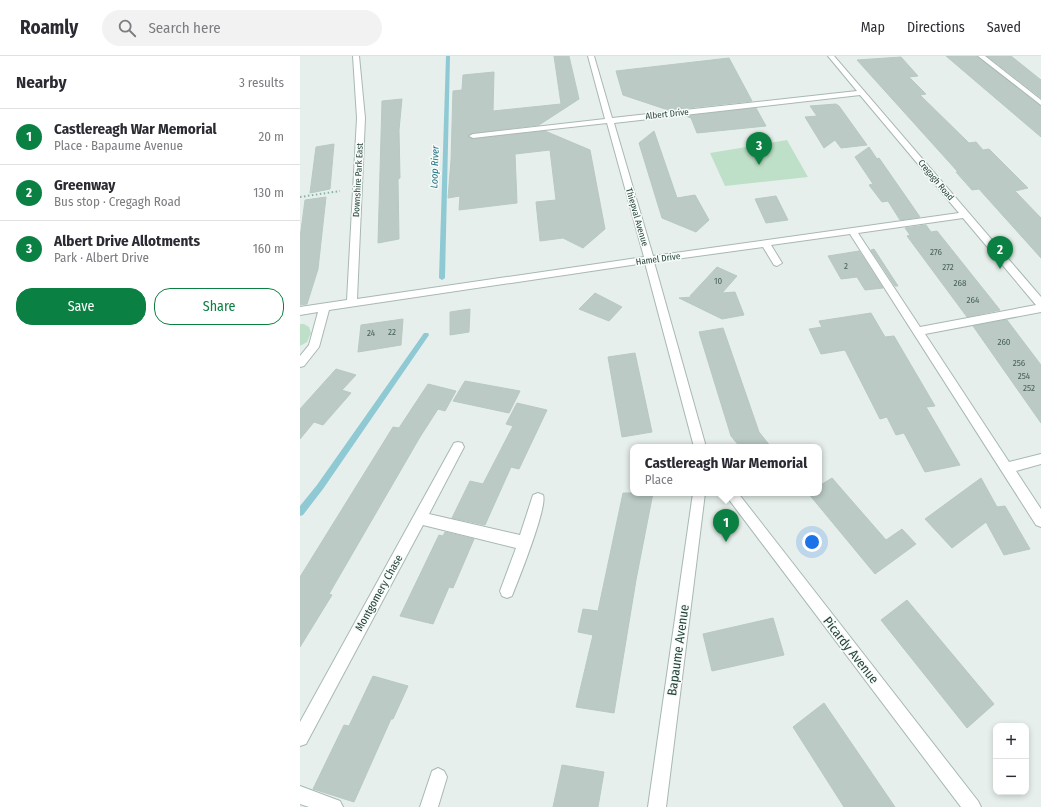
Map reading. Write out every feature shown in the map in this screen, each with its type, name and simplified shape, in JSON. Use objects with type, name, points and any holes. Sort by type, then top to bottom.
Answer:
[{"type":"street","name":"Downshire Park East","points":[[352,303],[361,118],[356,56]]},
{"type":"street","name":"Thiepval Avenue","points":[[591,56],[650,260],[699,444]]},
{"type":"street","name":"Cregagh Road","points":[[831,56],[1041,304]]},
{"type":"street","points":[[981,56],[1041,103]]},
{"type":"street","name":"Albert Drive","points":[[473,136],[861,93]]},
{"type":"street","name":"Hamel Drive","points":[[300,311],[965,215]]},
{"type":"street","points":[[852,231],[1041,520]]},
{"type":"street","points":[[766,244],[777,263]]},
{"type":"street","points":[[300,363],[314,347],[324,308]]},
{"type":"street","points":[[918,331],[1041,308]]},
{"type":"street","name":"Montgomery Chase","points":[[300,738],[458,447]]},
{"type":"street","points":[[1007,468],[1041,459]]},
{"type":"street","name":"Bapaume Avenue","points":[[657,807],[699,496]]},
{"type":"street","name":"Picardy Avenue","points":[[732,496],[972,807]]},
{"type":"street","points":[[507,591],[538,500]]},
{"type":"street","points":[[420,518],[524,543]]},
{"type":"street","points":[[429,807],[438,777]]},
{"type":"street","points":[[300,795],[334,807]]},
{"type":"path","points":[[300,196],[357,188]]},
{"type":"green space","points":[[787,140],[808,177],[725,186],[710,153]]},
{"type":"green space","points":[[300,324],[304,324],[309,327],[311,333],[307,342],[300,346]]},
{"type":"building","points":[[554,56],[569,56],[579,99],[539,125],[473,133],[468,137],[473,139],[545,131],[590,150],[605,229],[583,248],[563,238],[540,241],[536,202],[556,200],[550,150],[515,154],[517,203],[459,210],[460,196],[448,198],[451,160],[453,91],[462,90],[463,75],[494,72],[493,111],[561,104]]},
{"type":"building","points":[[946,56],[977,56],[1041,106],[1041,137]]},
{"type":"building","points":[[987,56],[1011,56],[1041,80],[1041,98]]},
{"type":"building","points":[[901,57],[918,76],[909,77],[926,94],[920,95],[969,143],[976,142],[983,150],[989,149],[1028,188],[1015,191],[1041,218],[1041,258],[979,189],[972,190],[956,172],[958,172],[857,60]]},
{"type":"building","points":[[729,58],[752,101],[668,110],[623,95],[616,71]]},
{"type":"building","points":[[402,99],[399,130],[399,239],[378,243],[382,101]]},
{"type":"building","points":[[836,104],[867,145],[841,148],[835,140],[824,148],[805,117],[817,116],[810,106]]},
{"type":"building","points":[[756,108],[766,126],[697,133],[691,118],[686,116]]},
{"type":"building","points":[[654,131],[677,198],[695,195],[709,220],[696,232],[662,218],[639,143]]},
{"type":"building","points":[[334,144],[330,189],[310,193],[316,147]]},
{"type":"building","points":[[869,147],[877,159],[879,158],[920,217],[900,220],[888,201],[882,202],[869,185],[873,184],[855,157]]},
{"type":"building","points":[[776,196],[788,220],[766,223],[755,199]]},
{"type":"building","points":[[326,197],[318,269],[307,304],[300,305],[300,238],[305,200]]},
{"type":"building","points":[[926,225],[931,232],[937,231],[1000,310],[967,317],[907,236],[910,235],[905,228]]},
{"type":"building","points":[[874,249],[898,286],[895,286],[871,250]]},
{"type":"building","points":[[859,251],[883,288],[865,290],[857,277],[841,279],[828,256]]},
{"type":"building","points":[[717,267],[737,276],[722,293],[735,292],[744,315],[722,319],[679,298],[692,297],[690,296]]},
{"type":"building","points":[[595,293],[622,307],[609,321],[579,309]]},
{"type":"building","points":[[470,309],[469,332],[450,335],[450,312]]},
{"type":"building","points":[[871,313],[885,337],[894,336],[935,406],[926,407],[960,465],[925,472],[904,433],[896,435],[887,417],[880,419],[845,350],[821,354],[809,329],[822,327],[819,321]]},
{"type":"building","points":[[403,319],[401,345],[358,352],[361,325]]},
{"type":"building","points":[[1007,320],[1041,365],[1041,423],[973,326]]},
{"type":"building","points":[[723,328],[759,432],[769,444],[738,444],[731,436],[699,332]]},
{"type":"building","points":[[635,353],[652,432],[622,437],[608,357]]},
{"type":"building","points":[[336,369],[356,375],[342,390],[351,393],[323,425],[314,422],[300,439],[300,409]]},
{"type":"building","points":[[465,381],[520,391],[509,413],[453,401]]},
{"type":"building","points":[[428,384],[456,391],[445,411],[438,409],[420,437],[329,594],[332,595],[300,647],[300,577],[393,427],[399,428]]},
{"type":"building","points":[[517,403],[547,410],[519,469],[511,467],[485,525],[452,518],[470,481],[483,484],[513,426],[506,424]]},
{"type":"building","points":[[832,478],[886,540],[902,529],[916,544],[875,574],[810,496],[822,496],[822,484]]},
{"type":"building","points":[[981,478],[997,507],[1005,506],[1030,549],[1004,555],[986,522],[952,548],[925,519]]},
{"type":"building","points":[[623,493],[630,493],[630,496],[652,496],[636,580],[614,713],[576,707],[593,635],[578,632],[583,609],[598,611]]},
{"type":"building","points":[[445,532],[474,539],[453,588],[449,587],[433,624],[400,616],[439,535],[443,536]]},
{"type":"building","points":[[907,600],[994,704],[967,728],[881,620]]},
{"type":"building","points":[[773,618],[784,655],[712,671],[703,634]]},
{"type":"building","points":[[373,676],[408,686],[393,719],[391,719],[354,802],[313,789],[344,725],[349,726]]},
{"type":"building","points":[[824,703],[895,807],[844,807],[793,727]]},
{"type":"building","points":[[562,765],[604,772],[598,807],[553,807]]},
{"type":"waterway","name":"Loop River","points":[[442,278],[448,56]]},
{"type":"waterway","name":"Loop River","points":[[300,512],[320,487],[426,335]]},
{"type":"place","name":"Albert Drive Allotments","points":[[759,165]]},
{"type":"place","name":"Greenway","points":[[1000,269]]},
{"type":"place","name":"Castlereagh War Memorial","points":[[726,542]]}]
